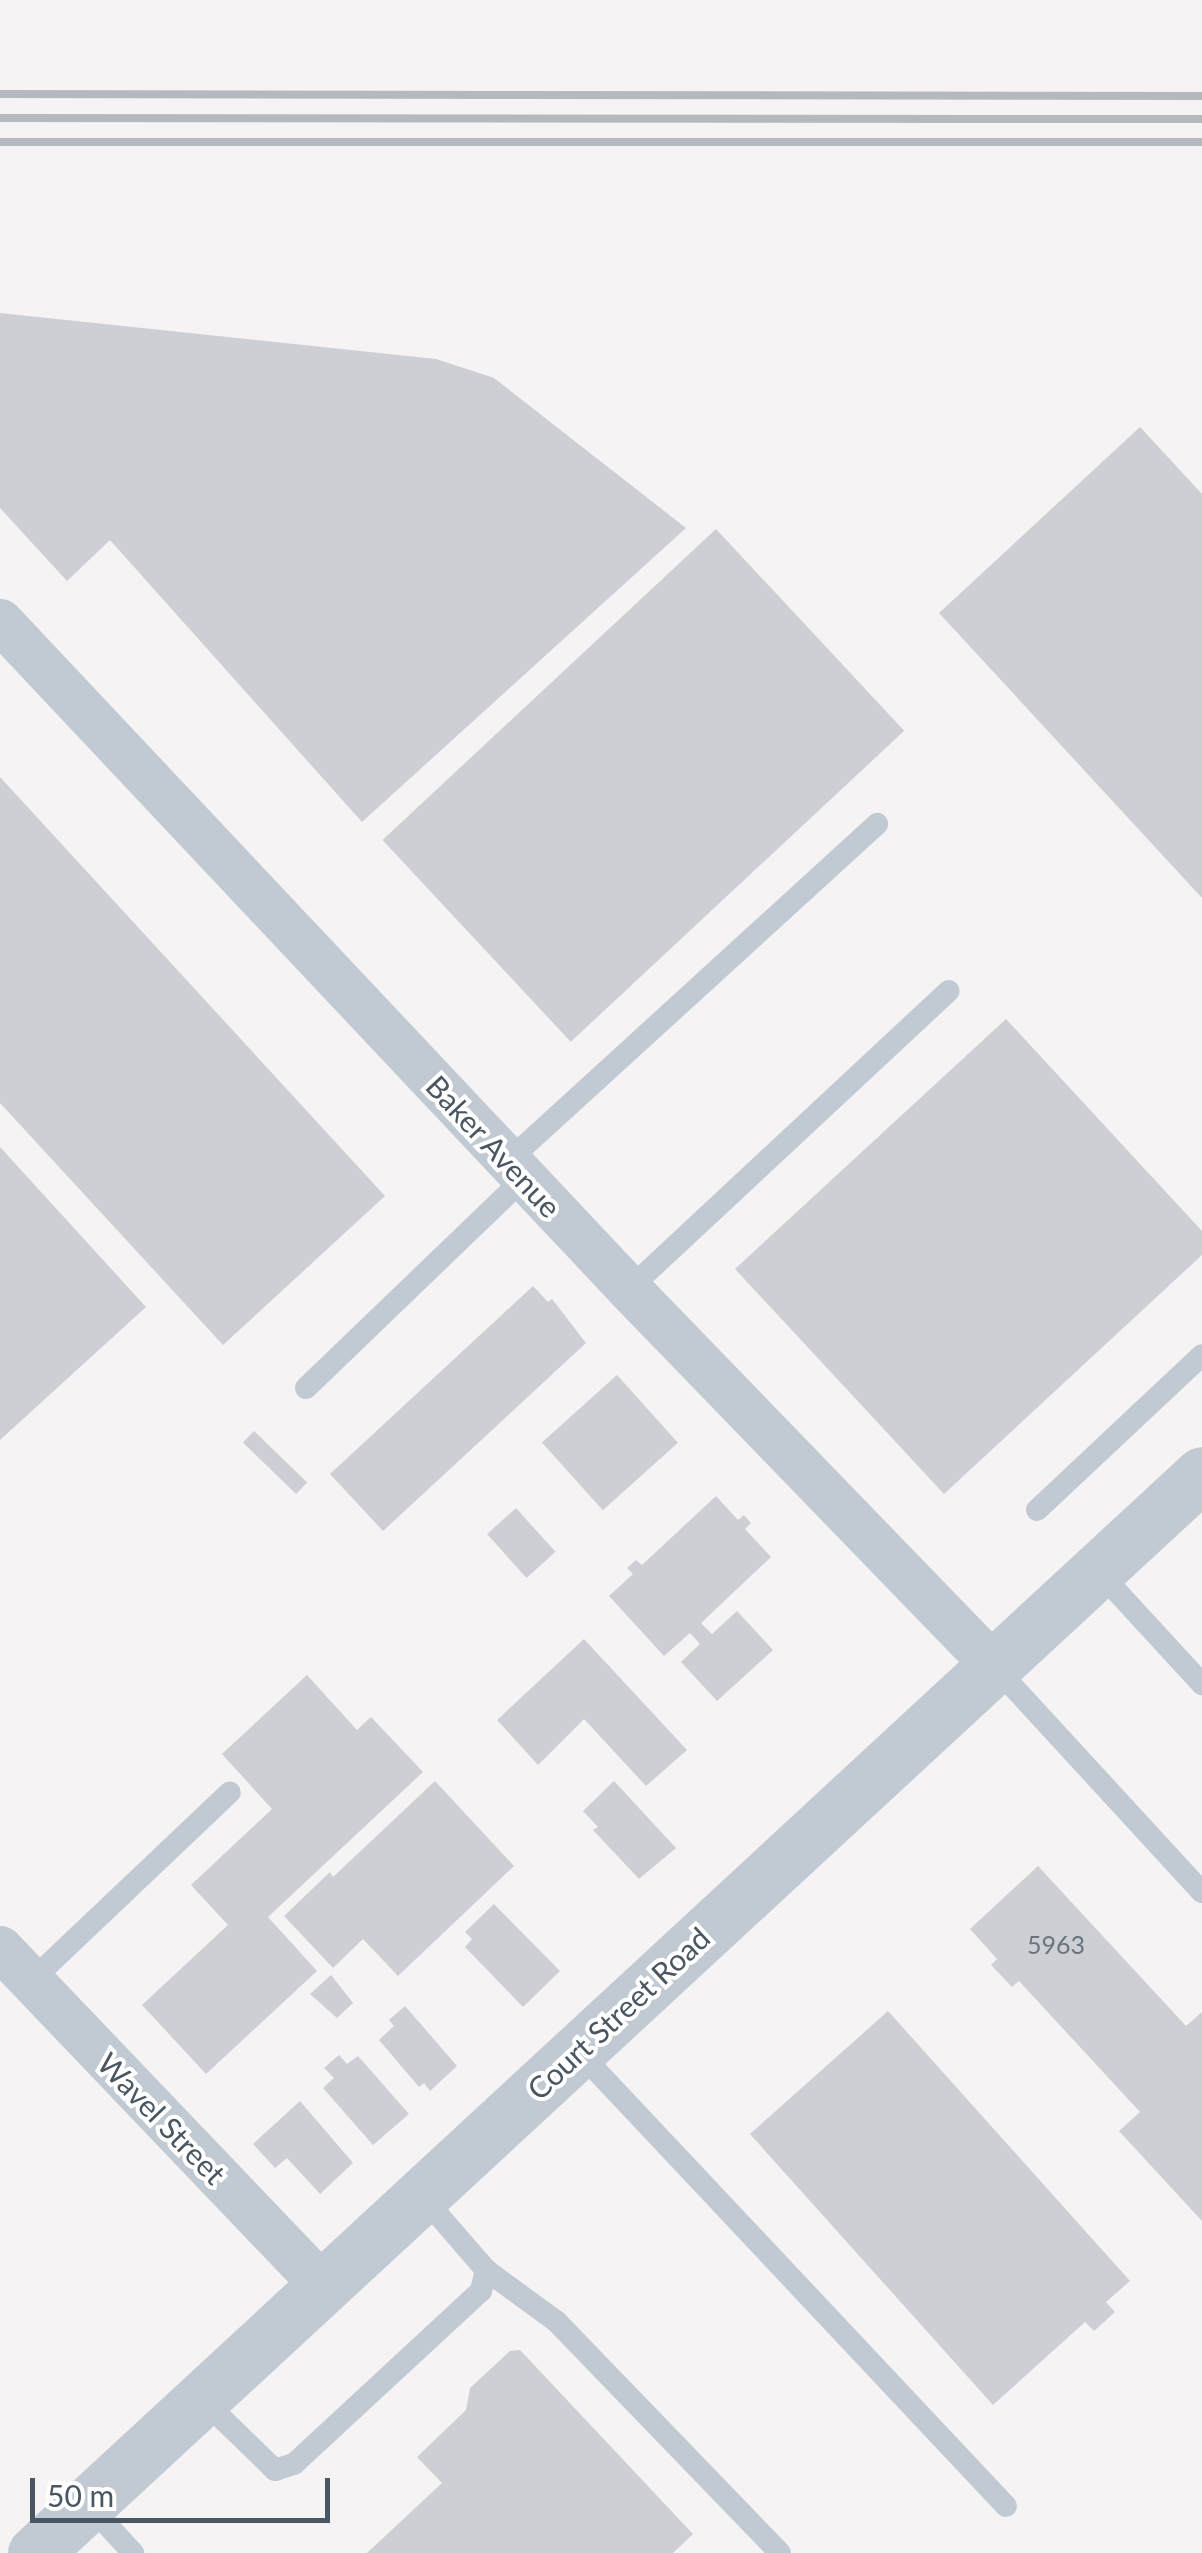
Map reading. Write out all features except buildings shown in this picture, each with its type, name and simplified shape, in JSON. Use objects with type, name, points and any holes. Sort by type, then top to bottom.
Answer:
[{"type":"street","name":"Baker Avenue","points":[[0,621],[629,1289],[994,1666]]},
{"type":"street","name":"Court Street Road","points":[[34,2553],[1202,1474]]},
{"type":"street","name":"Wavel Street","points":[[8,1958],[324,2287]]},
{"type":"lane","points":[[306,1388],[516,1170],[877,824]]},
{"type":"lane","points":[[629,1289],[949,991]]},
{"type":"lane","points":[[1037,1510],[1202,1355]]},
{"type":"lane","points":[[1098,1571],[1202,1684]]},
{"type":"lane","points":[[994,1666],[1202,1892]]},
{"type":"lane","points":[[8,1958],[230,1792]]},
{"type":"lane","points":[[577,2050],[1006,2506]]},
{"type":"lane","points":[[421,2196],[486,2270],[556,2322],[780,2553]]},
{"type":"lane","points":[[202,2399],[274,2470],[294,2464],[481,2291],[486,2270]]},
{"type":"lane","points":[[88,2504],[133,2553]]},
{"type":"railway","points":[[0,94],[1202,96]]},
{"type":"railway","points":[[0,118],[1202,119]]},
{"type":"railway","points":[[0,142],[1202,142]]}]
